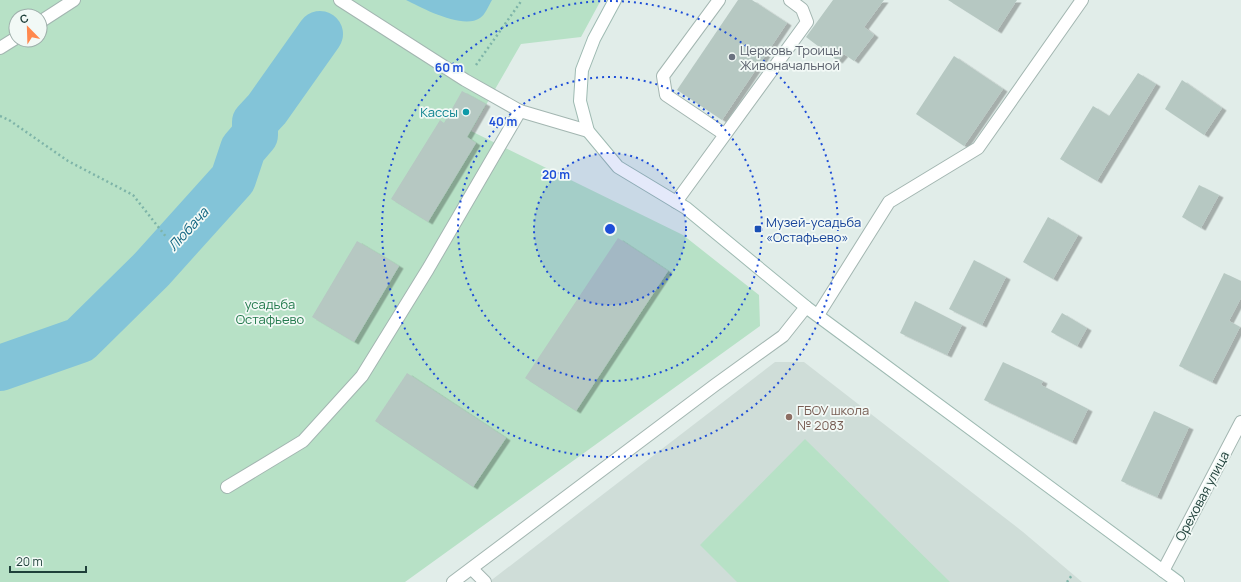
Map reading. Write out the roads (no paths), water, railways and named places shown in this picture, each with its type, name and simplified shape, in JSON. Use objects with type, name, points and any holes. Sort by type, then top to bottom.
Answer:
[{"type":"street","points":[[48,17],[74,0]]},
{"type":"street","points":[[340,0],[465,80],[520,111],[588,131]]},
{"type":"street","points":[[615,0],[594,39],[582,70],[580,100],[588,131],[618,167],[686,208],[806,307],[1178,582]]},
{"type":"street","points":[[718,0],[662,76],[666,95],[724,134]]},
{"type":"street","points":[[676,202],[724,134],[807,22],[802,9],[790,0]]},
{"type":"street","points":[[818,315],[889,202],[978,148],[1082,0]]},
{"type":"street","points":[[227,487],[303,442],[362,376],[428,269],[520,111]]},
{"type":"street","points":[[453,582],[715,385],[783,336],[806,307]]},
{"type":"street","name":"Ореховая улица","points":[[1163,571],[1241,422]]},
{"type":"street","points":[[472,569],[485,582]]},
{"type":"water","points":[[406,0],[492,0],[482,17],[473,21],[464,21],[453,20]]},
{"type":"waterway","name":"Любача","points":[[0,368],[80,340],[152,269],[233,179],[243,149],[255,135],[255,122],[267,109],[320,34]]},
{"type":"place","name":"Церковь Троицы Живоначальной","points":[[732,57]]},
{"type":"place","name":"Кассы","points":[[466,112]]},
{"type":"place","name":"Музей-усадьба «Остафьево»","points":[[758,229]]},
{"type":"place","name":"ГБОУ школа № 2083","points":[[789,417]]},
{"type":"park label","name":"усадьба Остафьево","points":[[270,312]]}]
